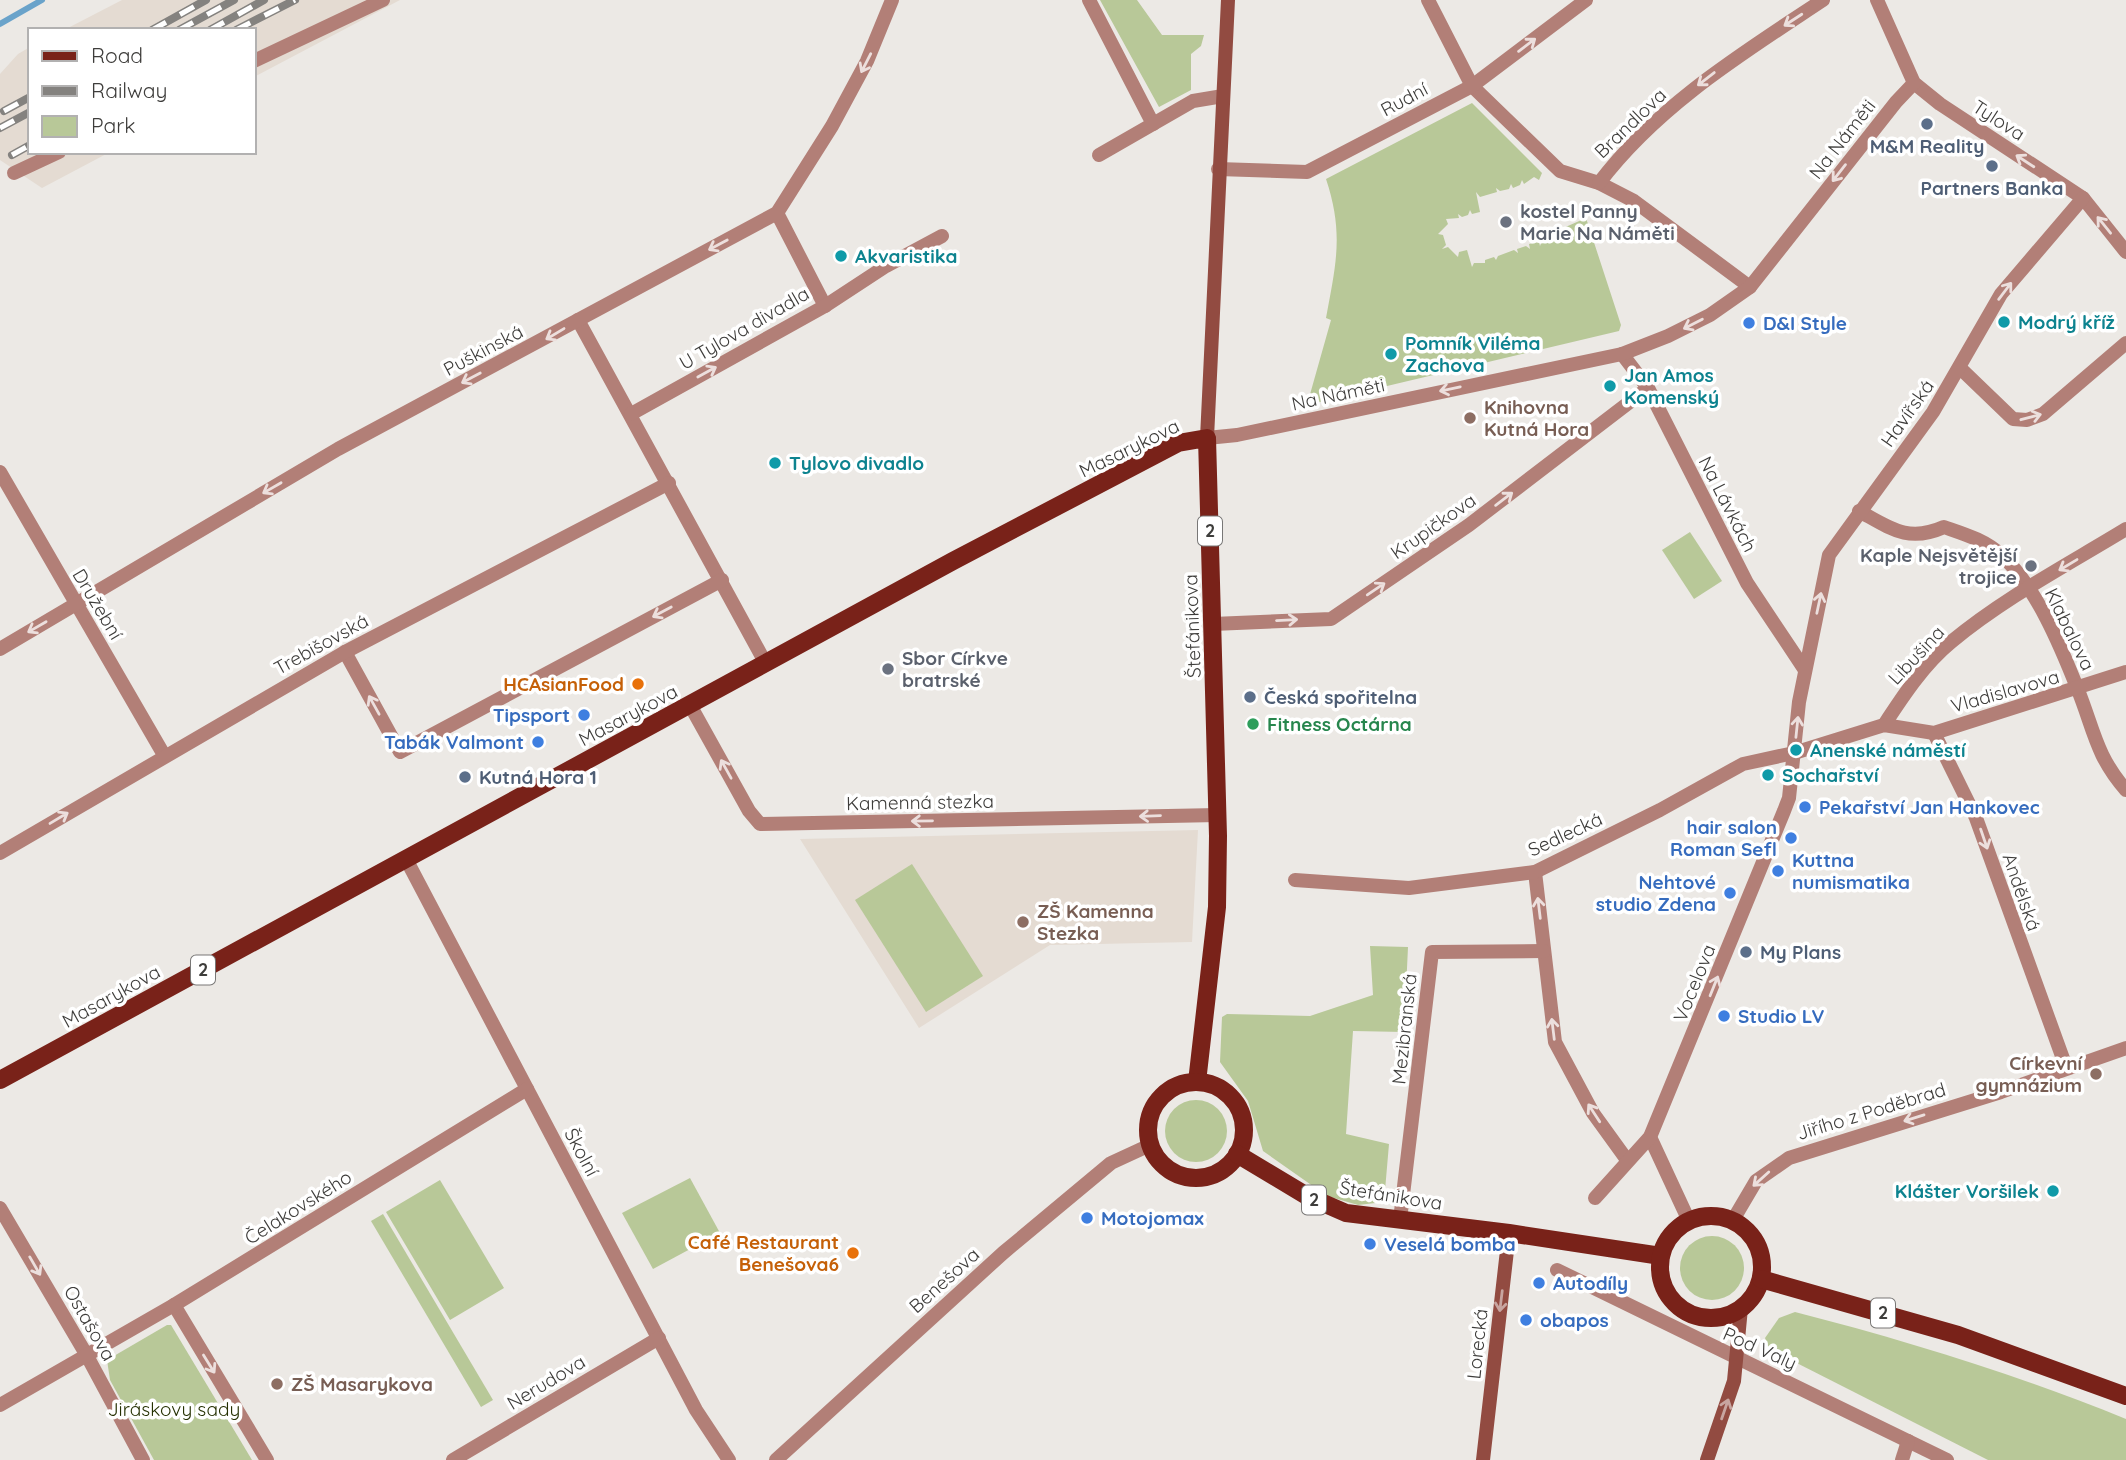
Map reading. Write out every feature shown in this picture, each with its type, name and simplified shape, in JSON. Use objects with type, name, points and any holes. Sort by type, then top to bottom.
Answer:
[{"type":"main road","name":"Štefánikova","points":[[1197,1082],[1217,907],[1218,815],[1207,438]]},
{"type":"main road","name":"Masarykova","points":[[0,1080],[953,561],[1178,443],[1207,438]]},
{"type":"main road","points":[[1197,1082],[1221,1090],[1238,1108],[1243,1132],[1237,1154],[1216,1174],[1196,1179],[1177,1174],[1165,1167],[1150,1145],[1149,1119],[1161,1096],[1184,1083],[1197,1082]]},
{"type":"main road","name":"Štefánikova","points":[[1237,1154],[1333,1209],[1509,1233]]},
{"type":"main road","points":[[1703,1216],[1733,1220],[1747,1230],[1758,1245],[1762,1262],[1757,1290],[1741,1308],[1713,1318],[1684,1309],[1664,1286],[1660,1271],[1661,1256],[1671,1235],[1689,1221],[1703,1216]]},
{"type":"main road","name":"2","points":[[1509,1233],[1661,1256]]},
{"type":"main road","name":"2","points":[[1761,1279],[1958,1335],[2126,1396]]},
{"type":"street","points":[[256,60],[383,0]]},
{"type":"street","points":[[778,213],[832,126],[867,61],[892,0]]},
{"type":"street","points":[[1089,0],[1153,124]]},
{"type":"street","name":"Štefánikova","points":[[1207,438],[1228,0]]},
{"type":"street","name":"Brandlova","points":[[1428,0],[1472,86],[1560,171],[1598,183],[1620,155],[1705,78],[1824,0]]},
{"type":"street","name":"Rudní","points":[[1218,169],[1307,172],[1472,86],[1586,0]]},
{"type":"street","name":"Tylova","points":[[1877,0],[1914,83],[1940,104],[2082,198],[2126,252]]},
{"type":"street","name":"Na Náměti","points":[[1207,438],[1237,435],[1622,354],[1668,337],[1710,315],[1750,287],[1896,102],[1914,83]]},
{"type":"street","points":[[1099,155],[1193,101],[1223,96]]},
{"type":"street","points":[[14,173],[55,154]]},
{"type":"street","points":[[1598,183],[1634,201],[1750,287]]},
{"type":"street","name":"Havířská","points":[[1805,670],[1829,555],[1961,368],[2001,294],[2082,198]]},
{"type":"street","name":"U Tylova divadla","points":[[631,414],[825,306],[778,213]]},
{"type":"street","name":"Puškinská","points":[[0,649],[338,449],[778,213]]},
{"type":"street","points":[[825,306],[886,266],[942,236]]},
{"type":"street","points":[[578,320],[766,664]]},
{"type":"street","points":[[1961,368],[2013,419],[2027,420],[2043,414],[2126,343]]},
{"type":"street","name":"Na Lávkách","points":[[1622,354],[1648,388],[1747,583],[1805,670]]},
{"type":"street","name":"Krupičkova","points":[[1213,624],[1331,618],[1469,526],[1648,388]]},
{"type":"street","name":"Družební","points":[[0,472],[164,755]]},
{"type":"street","name":"Trebišovská","points":[[0,853],[164,755],[345,652],[669,483]]},
{"type":"street","name":"Klabalova","points":[[1859,511],[1908,535],[1927,534],[1944,527],[1976,538],[2001,554],[2029,588],[2078,690],[2099,754],[2126,790]]},
{"type":"street","name":"Libušina","points":[[1884,724],[1909,687],[1950,643],[2029,588],[2126,529]]},
{"type":"street","points":[[345,652],[400,752],[722,580]]},
{"type":"street","points":[[1805,670],[1794,753],[1884,724],[1934,733]]},
{"type":"street","name":"Vladislavova","points":[[1934,733],[1989,713],[2078,690],[2126,672]]},
{"type":"street","name":"Kamenná stezka","points":[[690,705],[749,811],[760,824],[1218,815]]},
{"type":"street","name":"Andělská","points":[[1934,733],[1976,818],[2066,1067]]},
{"type":"street","name":"Sedlecká","points":[[1295,880],[1409,888],[1535,872],[1660,810],[1743,764],[1794,753]]},
{"type":"street","name":"Vocelova","points":[[1650,1137],[1784,811],[1794,753]]},
{"type":"street","name":"Školní","points":[[406,859],[695,1410],[729,1460]]},
{"type":"street","points":[[1535,872],[1555,1042],[1593,1113],[1627,1160]]},
{"type":"street","name":"Mezibranská","points":[[1400,1220],[1432,952],[1544,951]]},
{"type":"street","name":"Jiřího z Poděbrad","points":[[1733,1220],[1756,1181],[1789,1158],[2001,1092],[2126,1048]]},
{"type":"street","name":"Čelakovského","points":[[0,1405],[174,1305],[527,1088]]},
{"type":"street","points":[[1595,1198],[1650,1137],[1689,1221]]},
{"type":"street","name":"Benešova","points":[[776,1460],[1013,1244],[1111,1163],[1150,1145]]},
{"type":"street","name":"Ostašova","points":[[0,1208],[86,1354],[143,1460]]},
{"type":"street","name":"Lorecká","points":[[1483,1460],[1509,1233]]},
{"type":"street","name":"Pod Valy","points":[[1557,1270],[1947,1460]]},
{"type":"street","points":[[174,1305],[267,1460]]},
{"type":"street","points":[[1707,1460],[1732,1390],[1741,1308]]},
{"type":"street","name":"Nerudova","points":[[453,1460],[659,1338]]},
{"type":"street","points":[[1902,1460],[1908,1441]]},
{"type":"shaded area","points":[[122,0],[400,0],[256,76],[256,28],[68,28]]},
{"type":"shaded area","points":[[28,48],[28,154],[106,154],[42,188],[0,160],[0,74],[18,54]]},
{"type":"shaded area","name":"ZŠ Kamenna Stezka","points":[[1198,830],[1192,942],[1050,945],[919,1028],[800,839]]},
{"type":"green space","points":[[1100,0],[1137,0],[1162,35],[1204,35],[1201,46],[1191,54],[1191,90],[1159,107]]},
{"type":"green space","points":[[1472,103],[1542,173],[1539,180],[1534,177],[1524,184],[1522,180],[1520,185],[1513,188],[1511,184],[1509,189],[1500,191],[1496,188],[1497,192],[1480,197],[1476,192],[1480,212],[1472,214],[1470,210],[1468,215],[1462,217],[1458,214],[1459,218],[1446,219],[1448,224],[1438,234],[1443,235],[1446,245],[1442,249],[1448,247],[1458,257],[1459,252],[1467,250],[1472,267],[1474,263],[1485,263],[1485,260],[1494,257],[1496,260],[1498,256],[1514,250],[1518,253],[1517,249],[1526,246],[1530,249],[1529,244],[1539,242],[1540,246],[1542,241],[1551,238],[1553,241],[1559,235],[1564,238],[1566,235],[1561,229],[1586,218],[1621,325],[1619,331],[1307,405],[1331,320],[1326,318],[1335,265],[1337,232],[1326,179]]},
{"type":"green space","points":[[1690,532],[1722,581],[1694,599],[1662,550]]},
{"type":"green space","points":[[912,864],[983,976],[926,1012],[855,900]]},
{"type":"green space","points":[[1370,946],[1408,947],[1404,1032],[1353,1031],[1346,1134],[1389,1144],[1384,1202],[1358,1205],[1327,1196],[1263,1151],[1248,1101],[1220,1062],[1222,1017],[1227,1014],[1310,1016],[1373,995]]},
{"type":"green space","points":[[1196,1100],[1208,1102],[1218,1109],[1225,1119],[1225,1143],[1218,1153],[1208,1160],[1196,1162],[1184,1160],[1174,1153],[1167,1143],[1165,1131],[1167,1119],[1174,1109],[1184,1102]]},
{"type":"green space","points":[[690,1178],[720,1233],[653,1269],[622,1213]]},
{"type":"green space","points":[[440,1180],[504,1288],[450,1320],[386,1212]]},
{"type":"green space","points":[[383,1214],[493,1400],[481,1407],[371,1221]]},
{"type":"green space","points":[[1706,1236],[1718,1236],[1735,1245],[1742,1256],[1742,1280],[1735,1291],[1718,1300],[1706,1300],[1694,1295],[1685,1286],[1680,1274],[1680,1262],[1685,1250],[1694,1241]]},
{"type":"green space","points":[[1795,1312],[1962,1360],[2126,1419],[2126,1460],[1988,1460],[1769,1349],[1765,1338],[1779,1318]]},
{"type":"green space","name":"Jiráskovy sady","points":[[171,1325],[252,1460],[154,1460],[110,1380],[107,1360]]},
{"type":"waterway","points":[[0,24],[42,0]]},
{"type":"railway","points":[[156,28],[206,0]]},
{"type":"railway","points":[[183,28],[234,0]]},
{"type":"railway","points":[[214,28],[264,0]]},
{"type":"railway","points":[[240,28],[295,0]]},
{"type":"railway","points":[[4,111],[28,98]]},
{"type":"railway","points":[[0,128],[28,113]]},
{"type":"railway","points":[[12,155],[28,146]]},
{"type":"place","name":"M&M Reality","points":[[1927,124]]},
{"type":"place","name":"Partners Banka","points":[[1992,166]]},
{"type":"place","name":"kostel Panny Marie Na Náměti","points":[[1506,222]]},
{"type":"place","name":"Akvaristika","points":[[841,256]]},
{"type":"place","name":"Modrý kříž","points":[[2004,322]]},
{"type":"place","name":"D&I Style","points":[[1749,323]]},
{"type":"place","name":"Pomník Viléma Zachova","points":[[1391,354]]},
{"type":"place","name":"Jan Amos Komenský","points":[[1610,386]]},
{"type":"place","name":"Knihovna Kutná Hora","points":[[1470,418]]},
{"type":"place","name":"Tylovo divadlo","points":[[775,463]]},
{"type":"place","name":"Kaple Nejsvětější trojice","points":[[2031,566]]},
{"type":"place","name":"Sbor Církve bratrské","points":[[888,669]]},
{"type":"place","name":"HCAsianFood","points":[[638,684]]},
{"type":"place","name":"Česká spořitelna","points":[[1250,697]]},
{"type":"place","name":"Tipsport","points":[[584,715]]},
{"type":"place","name":"Fitness Octárna","points":[[1253,724]]},
{"type":"place","name":"Tabák Valmont","points":[[538,742]]},
{"type":"place","name":"Anenské náměstí","points":[[1796,750]]},
{"type":"place","name":"Sochařství","points":[[1768,775]]},
{"type":"place","name":"Kutná Hora 1","points":[[465,777]]},
{"type":"place","name":"Pekařství Jan Hankovec","points":[[1805,807]]},
{"type":"place","name":"hair salon Roman Sefl","points":[[1791,838]]},
{"type":"place","name":"Kuttna numismatika","points":[[1778,871]]},
{"type":"place","name":"Nehtové studio Zdena","points":[[1730,893]]},
{"type":"place","name":"ZŠ Kamenna Stezka","points":[[1023,922]]},
{"type":"place","name":"My Plans","points":[[1746,952]]},
{"type":"place","name":"Studio LV","points":[[1724,1016]]},
{"type":"place","name":"Církevní gymnázium","points":[[2096,1074]]},
{"type":"place","name":"Klášter Voršilek","points":[[2053,1191]]},
{"type":"place","name":"Motojomax","points":[[1087,1218]]},
{"type":"place","name":"Veselá bomba","points":[[1370,1244]]},
{"type":"place","name":"Café Restaurant Benešova6","points":[[853,1253]]},
{"type":"place","name":"Autodíly","points":[[1539,1283]]},
{"type":"place","name":"obapos","points":[[1526,1320]]},
{"type":"place","name":"ZŠ Masarykova","points":[[277,1384]]}]
